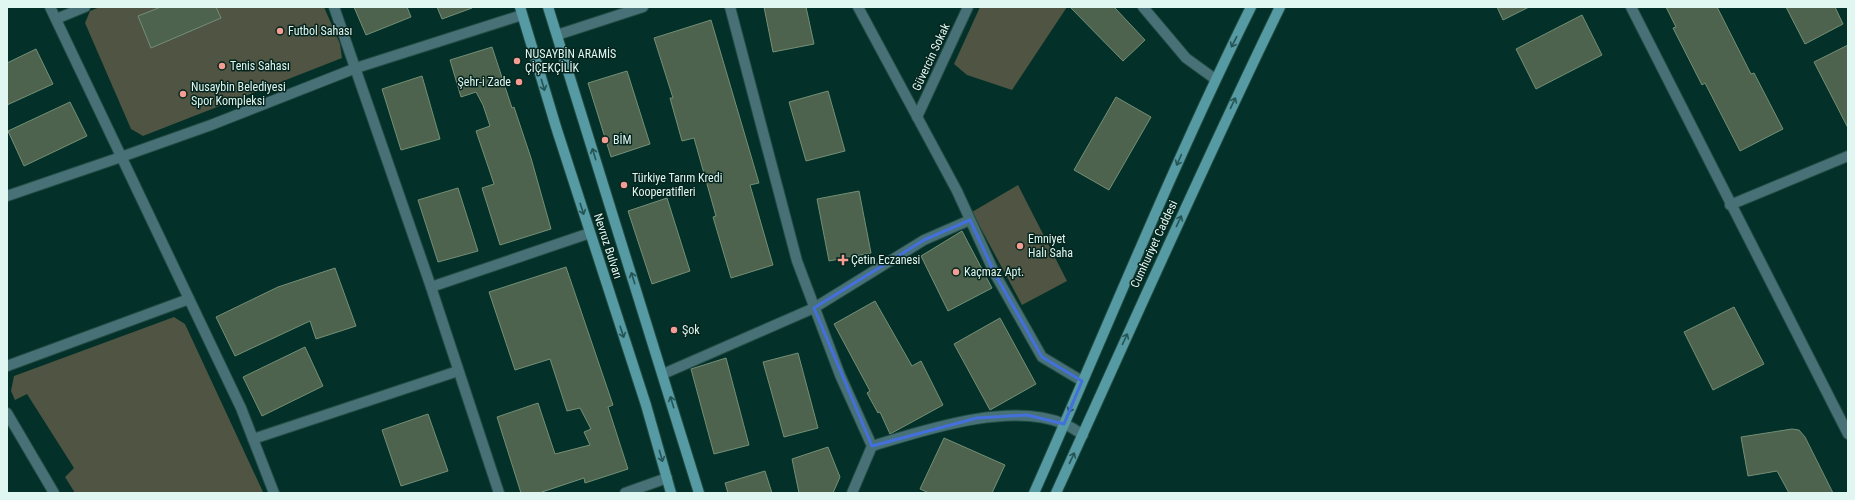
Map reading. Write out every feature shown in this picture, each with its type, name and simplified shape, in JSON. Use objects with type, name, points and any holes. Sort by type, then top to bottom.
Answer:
[{"type":"main road","name":"Nevruz Bulvarı","points":[[548,7],[699,493]]},
{"type":"main road","points":[[1034,493],[1082,380],[1215,79],[1251,7]]},
{"type":"main road","name":"Cumhuriyet Caddesi","points":[[1056,493],[1136,314],[1238,93],[1280,7]]},
{"type":"main road","name":"Nevruz Bulvarı","points":[[521,11],[590,233],[646,405],[671,493]]},
{"type":"street","points":[[50,7],[241,408],[274,493]]},
{"type":"street","points":[[56,19],[85,7]]},
{"type":"street","points":[[334,7],[431,288],[499,493]]},
{"type":"street","points":[[557,35],[643,7]]},
{"type":"street","points":[[730,7],[797,261],[840,375],[872,446],[852,493]]},
{"type":"street","points":[[858,7],[957,191],[995,274],[1042,357],[1082,380]]},
{"type":"street","name":"Güvercin Sokak","points":[[917,117],[968,7]]},
{"type":"street","points":[[1143,7],[1186,58],[1215,79]]},
{"type":"street","points":[[1631,7],[1730,205],[1848,434]]},
{"type":"street","points":[[7,196],[211,125],[356,68],[521,11]]},
{"type":"street","points":[[1730,205],[1848,156]]},
{"type":"street","points":[[663,374],[814,308],[924,240],[970,220]]},
{"type":"street","points":[[431,288],[590,233]]},
{"type":"street","points":[[7,366],[189,299]]},
{"type":"street","points":[[253,440],[458,371]]},
{"type":"street","points":[[7,413],[11,429],[54,493]]},
{"type":"street","points":[[872,446],[977,418],[1027,415],[1064,424],[1082,435]]},
{"type":"street","points":[[625,493],[667,478]]},
{"type":"highlighted area","points":[[970,220],[995,274],[1042,357],[1082,381],[1064,424],[1027,415],[977,418],[872,446],[814,308],[924,240]]},
{"type":"green space","name":"Nusaybin Belediyesi Spor Kompleksi","points":[[100,7],[324,7],[340,44],[342,58],[143,136],[131,129],[85,23],[90,11]]},
{"type":"green space","points":[[980,7],[1067,7],[1012,90],[967,75],[954,64]]},
{"type":"green space","name":"Emniyet Halı Saha","points":[[1018,185],[1067,281],[1022,305],[972,212]]},
{"type":"green space","points":[[174,317],[185,324],[263,492],[75,493],[65,477],[74,468],[27,394],[15,400],[11,391],[14,376]]},
{"type":"building","points":[[161,7],[216,7],[221,18],[151,48],[138,16]]},
{"type":"building","points":[[354,7],[407,7],[411,17],[366,35]]},
{"type":"building","points":[[437,7],[472,7],[472,8],[442,19]]},
{"type":"building","points":[[764,7],[806,7],[814,44],[773,52]]},
{"type":"building","points":[[1070,7],[1114,7],[1145,40],[1123,61]]},
{"type":"building","points":[[1497,7],[1529,7],[1503,20]]},
{"type":"building","points":[[1666,7],[1717,7],[1751,74],[1754,73],[1783,129],[1740,151],[1705,83],[1702,85],[1673,28],[1676,27]]},
{"type":"building","points":[[1786,7],[1835,7],[1843,24],[1805,44]]},
{"type":"building","points":[[1582,15],[1602,55],[1536,89],[1516,49]]},
{"type":"building","points":[[711,20],[759,183],[750,185],[773,265],[731,278],[713,217],[716,216],[694,138],[682,141],[670,98],[673,98],[654,38]]},
{"type":"building","points":[[1848,45],[1848,128],[1814,62]]},
{"type":"building","points":[[492,47],[512,108],[514,107],[531,158],[551,229],[500,245],[482,188],[494,184],[476,131],[490,126],[483,105],[476,92],[461,97],[450,60]]},
{"type":"building","points":[[36,49],[53,84],[7,105],[7,63]]},
{"type":"building","points":[[627,71],[650,144],[611,157],[588,83]]},
{"type":"building","points":[[422,76],[440,139],[401,150],[382,89]]},
{"type":"building","points":[[828,91],[845,151],[806,161],[789,102]]},
{"type":"building","points":[[1116,97],[1151,117],[1109,190],[1074,170]]},
{"type":"building","points":[[70,102],[87,136],[24,166],[8,131]]},
{"type":"building","points":[[458,188],[478,251],[438,262],[418,200]]},
{"type":"building","points":[[859,191],[871,253],[829,261],[817,199]]},
{"type":"building","points":[[667,198],[690,271],[652,284],[628,211]]},
{"type":"building","name":"Kaçmaz Apt.","points":[[962,231],[992,288],[948,311],[921,256]]},
{"type":"building","points":[[566,267],[613,405],[608,407],[628,469],[585,483],[584,478],[539,493],[521,493],[497,417],[538,403],[555,454],[590,445],[584,432],[591,429],[580,408],[567,411],[550,359],[515,370],[489,292]]},
{"type":"building","points":[[335,268],[356,326],[316,339],[310,321],[235,356],[216,317],[278,287]]},
{"type":"building","points":[[875,301],[912,366],[921,361],[943,405],[890,434],[880,412],[878,413],[867,393],[870,391],[834,324]]},
{"type":"building","points":[[1734,307],[1764,364],[1713,390],[1684,332]]},
{"type":"building","points":[[1000,318],[1036,384],[990,410],[954,344]]},
{"type":"building","points":[[305,347],[323,386],[262,416],[243,377]]},
{"type":"building","points":[[798,353],[818,428],[784,437],[763,362]]},
{"type":"building","points":[[726,358],[749,445],[714,454],[691,369]]},
{"type":"building","points":[[428,414],[448,471],[401,486],[382,430]]},
{"type":"building","points":[[1792,429],[1799,430],[1805,437],[1833,493],[1789,493],[1777,471],[1748,476],[1741,437]]},
{"type":"building","points":[[944,438],[1005,465],[992,493],[929,493],[920,489]]},
{"type":"building","points":[[828,447],[840,477],[833,493],[799,493],[792,459]]},
{"type":"building","points":[[765,471],[772,493],[728,493],[725,483]]},
{"type":"place","name":"Futbol Sahası","points":[[280,31]]},
{"type":"place","name":"NUSAYBİN ARAMİS ÇİÇEKÇİLİK","points":[[517,61]]},
{"type":"place","name":"Tenis Sahası","points":[[222,66]]},
{"type":"place","name":"Şehr-i Zade","points":[[519,82]]},
{"type":"place","name":"Nusaybin Belediyesi Spor Kompleksi","points":[[183,94]]},
{"type":"place","name":"BİM","points":[[605,140]]},
{"type":"place","name":"Türkiye Tarım Kredi Kooperatifleri","points":[[624,185]]},
{"type":"place","name":"Emniyet Halı Saha","points":[[1020,246]]},
{"type":"place","name":"Çetin Eczanesi","points":[[843,260]]},
{"type":"place","name":"Kaçmaz Apt.","points":[[956,272]]},
{"type":"place","name":"Şok","points":[[674,330]]}]
